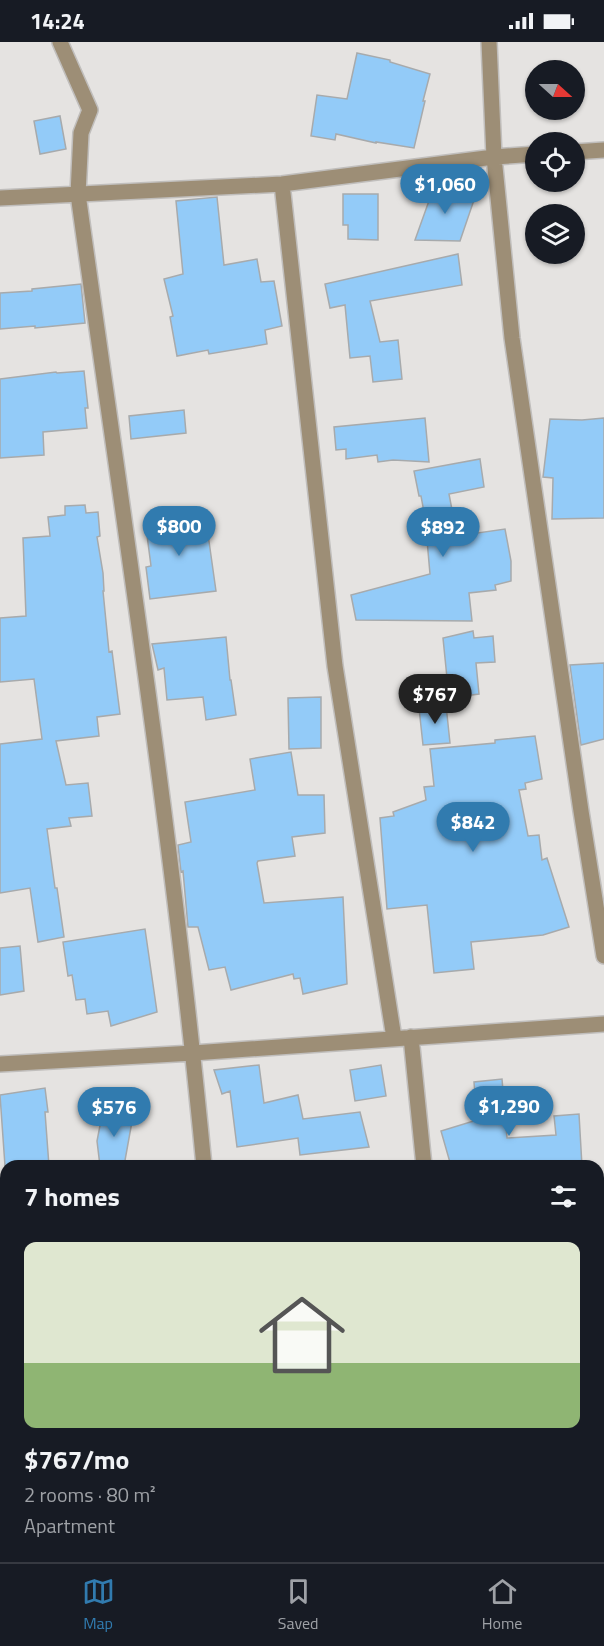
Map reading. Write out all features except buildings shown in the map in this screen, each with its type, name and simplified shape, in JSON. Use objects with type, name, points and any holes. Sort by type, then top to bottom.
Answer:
[{"type":"street","points":[[60,42],[90,110],[81,133],[78,194],[162,798],[193,1053],[203,1160]]},
{"type":"street","points":[[489,42],[494,157],[512,338],[604,956]]},
{"type":"street","points":[[585,151],[604,150]]},
{"type":"street","points":[[0,198],[282,183],[525,155]]},
{"type":"street","points":[[282,183],[335,666],[394,1038]]},
{"type":"street","points":[[0,1064],[604,1024]]},
{"type":"street","points":[[411,1037],[423,1160]]}]
